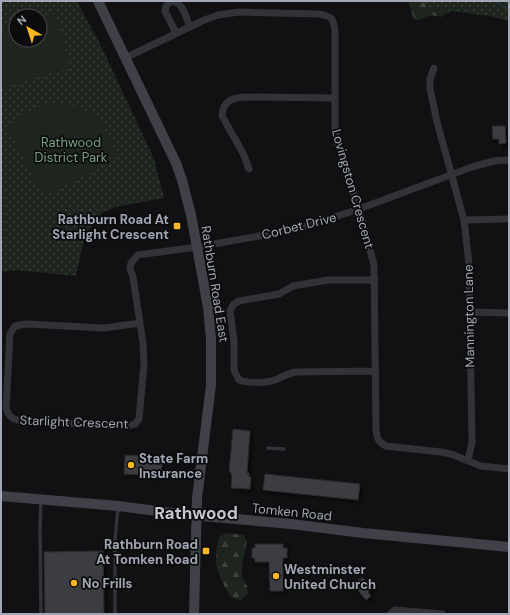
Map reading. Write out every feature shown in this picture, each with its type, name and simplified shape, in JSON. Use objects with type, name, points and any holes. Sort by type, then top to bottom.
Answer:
[{"type":"street","name":"Rathburn Road East","points":[[98,1],[178,169],[189,208],[208,307],[212,357],[211,385],[197,498],[194,614]]},
{"type":"street","points":[[176,33],[165,11],[166,6],[171,1],[176,1],[180,4],[190,27]]},
{"type":"street","name":"Lovingston Crescent","points":[[125,58],[210,18],[232,13],[327,15],[332,18],[335,23],[335,128],[338,145],[359,209],[374,265],[376,430],[378,440],[381,444],[386,446],[442,452],[468,460],[481,466],[509,469]]},
{"type":"street","name":"Mannington Lane","points":[[434,68],[430,79],[430,90],[437,122],[464,220],[469,264],[472,443],[468,460]]},
{"type":"street","points":[[249,168],[243,153],[222,116],[222,110],[226,104],[234,98],[244,97],[334,98]]},
{"type":"street","name":"Corbet Drive","points":[[177,250],[314,224],[472,167],[494,161],[509,160]]},
{"type":"street","points":[[464,220],[509,219]]},
{"type":"street","name":"Starlight Crescent","points":[[140,323],[104,328],[26,324],[16,326],[10,334],[6,408],[8,414],[15,420],[23,421],[118,426],[135,424],[139,419],[144,364],[144,343],[130,269],[131,263],[138,255],[177,250]]},
{"type":"street","points":[[375,280],[328,280],[293,286],[278,294],[239,301],[233,305],[230,311],[234,341],[234,370],[239,380],[244,382],[271,382],[290,373],[296,372],[376,371]]},
{"type":"street","points":[[469,312],[509,313]]},
{"type":"street","name":"Tomken Road","points":[[1,496],[118,506],[363,533],[509,547]]},
{"type":"street","points":[[390,614],[395,610],[442,614]]},
{"type":"lane","points":[[268,448],[284,449]]},
{"type":"lane","points":[[41,499],[41,614]]},
{"type":"lane","points":[[115,614],[115,540],[118,506]]},
{"type":"green space","name":"Rathwood District Park","points":[[1,1],[77,1],[103,50],[154,159],[164,198],[116,207],[102,213],[85,234],[76,276],[16,270],[1,272]]},
{"type":"green space","points":[[408,1],[509,1],[509,21],[491,16],[452,11],[441,17],[431,15],[419,20],[414,20]]},
{"type":"green space","points":[[422,1],[509,1],[509,21],[491,16],[429,8]]},
{"type":"green space","points":[[55,13],[71,67],[1,88],[1,29],[8,27],[8,48],[48,48],[48,15]]},
{"type":"green space","points":[[56,102],[79,108],[95,117],[106,132],[117,153],[83,176],[48,194],[42,193],[6,126],[38,106]]},
{"type":"green space","points":[[1,154],[5,240],[1,240]]},
{"type":"green space","points":[[228,533],[243,535],[247,541],[242,565],[242,576],[247,586],[248,594],[241,600],[232,598],[223,583],[217,568],[217,545],[220,536]]},
{"type":"building","points":[[492,126],[505,126],[506,143],[499,144],[499,139],[493,139]]},
{"type":"building","points":[[233,429],[250,431],[247,473],[249,473],[249,477],[251,477],[250,489],[231,488],[232,475],[231,472],[229,472]]},
{"type":"building","points":[[125,455],[139,456],[138,462],[162,464],[161,476],[124,474]]},
{"type":"building","points":[[265,474],[360,484],[358,500],[263,490]]},
{"type":"building","name":"Westminster United Church","points":[[255,544],[283,544],[283,548],[287,548],[287,558],[283,558],[283,591],[270,591],[269,562],[255,562],[255,558],[252,558],[252,548],[255,548]]},
{"type":"building","name":"No Frills","points":[[103,551],[104,614],[45,614],[44,552]]},
{"type":"building","points":[[363,578],[372,589],[368,592],[371,596],[366,600],[354,586],[356,585],[356,581]]},
{"type":"waterway","points":[[494,1],[504,7],[509,8]]},
{"type":"place","name":"Rathburn Road At Starlight Crescent","points":[[177,226]]},
{"type":"place","name":"State Farm Insurance","points":[[131,465]]},
{"type":"place","name":"Rathburn Road At Tomken Road","points":[[206,551]]},
{"type":"place","name":"Westminster United Church","points":[[276,576]]},
{"type":"place","name":"No Frills","points":[[74,583]]},
{"type":"district","name":"Rathwood","points":[[196,513]]}]
